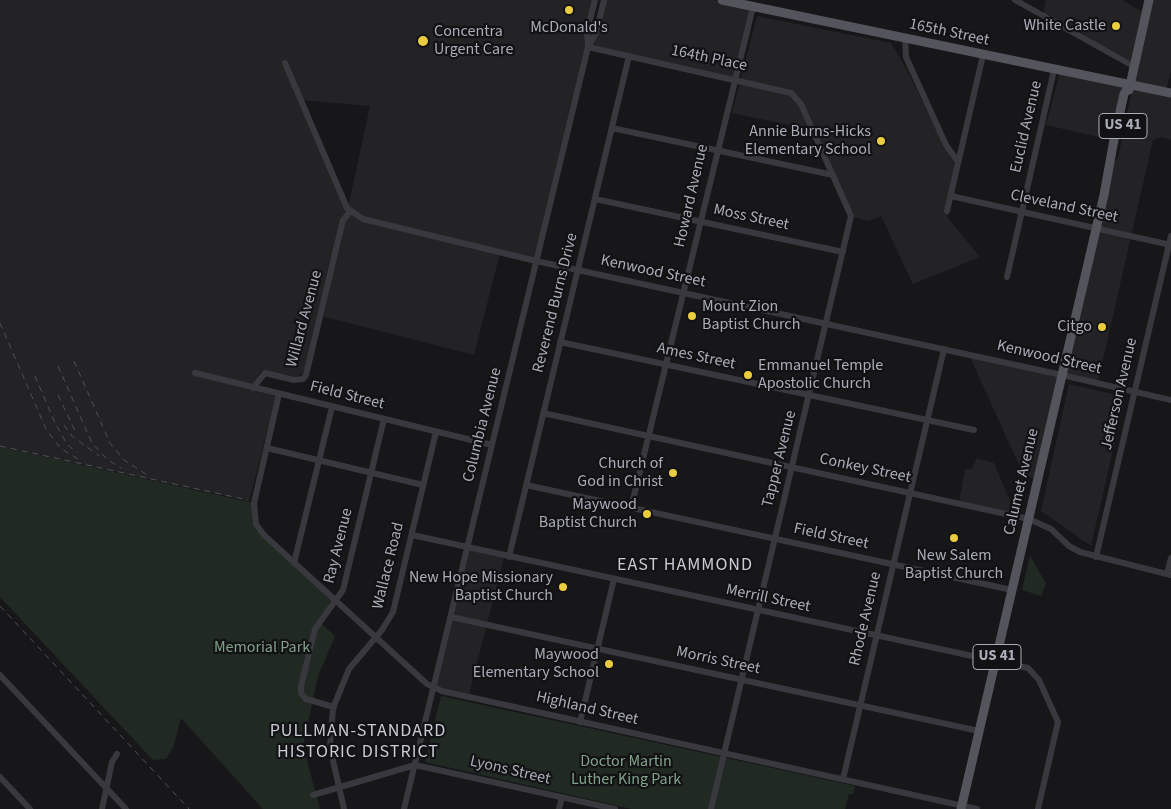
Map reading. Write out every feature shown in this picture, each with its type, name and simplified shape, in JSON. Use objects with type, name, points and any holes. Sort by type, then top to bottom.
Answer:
[{"type":"main road","name":"165th Street","points":[[722,0],[1129,86],[1171,93]]},
{"type":"main road","name":"Calumet Avenue","points":[[961,807],[1111,162],[1115,159],[1129,95],[1133,66],[1149,0]]},
{"type":"street","name":"Columbia Avenue","points":[[588,47],[587,31],[595,0]]},
{"type":"street","name":"Columbia Avenue","points":[[404,809],[588,47],[596,33],[604,0]]},
{"type":"street","points":[[1015,0],[1133,66]]},
{"type":"street","name":"Howard Avenue","points":[[631,508],[753,6]]},
{"type":"street","points":[[905,38],[906,57],[946,145],[958,162]]},
{"type":"street","name":"164th Place","points":[[588,47],[788,91],[801,104],[809,122]]},
{"type":"street","points":[[947,211],[983,55]]},
{"type":"street","name":"Reverend Burns Drive","points":[[509,557],[629,56]]},
{"type":"street","points":[[284,63],[350,212]]},
{"type":"street","name":"Euclid Avenue","points":[[1007,277],[1054,70]]},
{"type":"street","name":"Tapper Avenue","points":[[711,809],[810,396],[850,216],[809,122]]},
{"type":"street","points":[[612,128],[833,175]]},
{"type":"street","name":"Cleveland Street","points":[[950,196],[1097,227],[1170,245]]},
{"type":"street","name":"Moss Street","points":[[595,199],[843,252]]},
{"type":"street","name":"Kenwood Street","points":[[350,212],[363,219],[536,261],[1062,374],[1171,400]]},
{"type":"street","name":"Willard Avenue","points":[[253,388],[265,373],[294,380],[303,379],[306,375],[344,220],[350,212]]},
{"type":"street","name":"Jefferson Avenue","points":[[1096,557],[1171,236]]},
{"type":"street","name":"Ames Street","points":[[560,342],[974,430]]},
{"type":"street","name":"Rhode Avenue","points":[[843,779],[944,349]]},
{"type":"street","name":"Field Street","points":[[195,373],[492,445]]},
{"type":"street","points":[[279,394],[267,448],[423,485]]},
{"type":"street","points":[[294,563],[332,407]]},
{"type":"street","name":"Conkey Street","points":[[543,413],[1029,519],[1051,529],[1069,546],[1096,557],[1169,575]]},
{"type":"street","name":"Ray Avenue","points":[[334,707],[306,700],[300,689],[315,629],[343,590],[384,419]]},
{"type":"street","name":"Wallace Road","points":[[344,809],[330,747],[334,707],[349,669],[386,625],[393,612],[436,432]]},
{"type":"street","name":"Highland Street","points":[[267,448],[254,503],[254,518],[264,536],[426,684],[580,722],[977,809]]},
{"type":"street","name":"Field Street","points":[[526,485],[1012,590]]},
{"type":"street","name":"Merrill Street","points":[[412,535],[1032,670],[1039,680],[1058,722],[1038,809]]},
{"type":"street","points":[[1169,575],[1171,558]]},
{"type":"street","points":[[580,722],[614,579]]},
{"type":"street","name":"Morris Street","points":[[450,617],[979,731]]},
{"type":"street","points":[[0,675],[126,809]]},
{"type":"street","points":[[102,809],[112,762],[117,754]]},
{"type":"street","name":"Lyons Street","points":[[312,795],[415,764],[615,809]]},
{"type":"street","points":[[0,777],[30,809]]},
{"type":"street","points":[[559,809],[562,797]]},
{"type":"shaded area","points":[[0,0],[593,0],[586,31],[586,48],[535,259],[363,218],[351,212],[348,208],[370,106],[299,100],[345,209],[350,213],[363,220],[500,253],[474,355],[318,315],[304,373],[296,377],[261,372],[249,389],[276,396],[249,501],[0,447]]},
{"type":"shaded area","points":[[606,0],[714,0],[751,8],[734,77],[590,46]]},
{"type":"shaded area","points":[[1046,0],[1122,0],[1144,13],[1132,64],[1043,14]]},
{"type":"shaded area","points":[[1150,0],[1171,0],[1171,71],[1166,91],[1131,84]]},
{"type":"shaded area","name":"Annie Burns-Hicks Elementary School","points":[[757,16],[891,43],[909,74],[946,150],[959,171],[947,217],[980,257],[913,284],[881,216],[869,221],[853,217],[817,131],[732,113]]},
{"type":"shaded area","points":[[1060,73],[1128,86],[1112,140],[1046,125]]},
{"type":"shaded area","points":[[1130,86],[1171,95],[1171,140],[1161,137],[1153,140],[1098,381],[1064,373],[1112,163],[1118,158],[1131,95]]},
{"type":"shaded area","points":[[970,357],[1061,376],[1036,479],[1024,476]]},
{"type":"shaded area","points":[[1069,384],[1125,397],[1091,546],[1041,511]]},
{"type":"shaded area","points":[[977,458],[994,463],[1016,515],[959,502],[965,469],[972,469]]},
{"type":"shaded area","points":[[468,549],[504,557],[469,694],[435,686]]},
{"type":"green space","name":"Memorial Park","points":[[0,447],[254,503],[256,524],[336,601],[319,622],[335,636],[318,676],[303,746],[320,809],[263,809],[181,718],[173,748],[166,759],[153,760],[0,597]]},
{"type":"green space","points":[[1030,555],[1046,584],[1041,596],[1022,590]]},
{"type":"green space","name":"Doctor Martin Luther King Park","points":[[441,696],[855,786],[853,794],[849,794],[845,809],[632,809],[425,762]]},
{"type":"railway","points":[[0,323],[46,429],[60,448],[80,460]]},
{"type":"railway","points":[[74,361],[110,443],[124,460],[146,474]]},
{"type":"railway","points":[[58,366],[92,443],[107,459],[121,468]]},
{"type":"railway","points":[[35,376],[55,423],[67,444],[77,453]]},
{"type":"railway","points":[[58,395],[77,435]]},
{"type":"railway","points":[[64,425],[72,436],[99,456]]},
{"type":"railway","points":[[0,446],[248,500]]},
{"type":"railway","points":[[0,606],[189,809]]},
{"type":"place","name":"McDonald's","points":[[569,10]]},
{"type":"place","name":"White Castle","points":[[1116,26]]},
{"type":"place","name":"Concentra Urgent Care","points":[[423,41]]},
{"type":"place","name":"Annie Burns-Hicks Elementary School","points":[[881,141]]},
{"type":"place","name":"Mount Zion Baptist Church","points":[[692,316]]},
{"type":"place","name":"Citgo","points":[[1102,327]]},
{"type":"place","name":"Emmanuel Temple Apostolic Church","points":[[748,375]]},
{"type":"place","name":"Church of God in Christ","points":[[673,473]]},
{"type":"place","name":"Maywood Baptist Church","points":[[647,514]]},
{"type":"place","name":"New Salem Baptist Church","points":[[954,538]]},
{"type":"place","name":"New Hope Missionary Baptist Church","points":[[563,587]]},
{"type":"place","name":"Maywood Elementary School","points":[[609,664]]},
{"type":"district","name":"EAST HAMMOND","points":[[685,566]]},
{"type":"district","name":"PULLMAN-STANDARD HISTORIC DISTRICT","points":[[358,742]]}]
